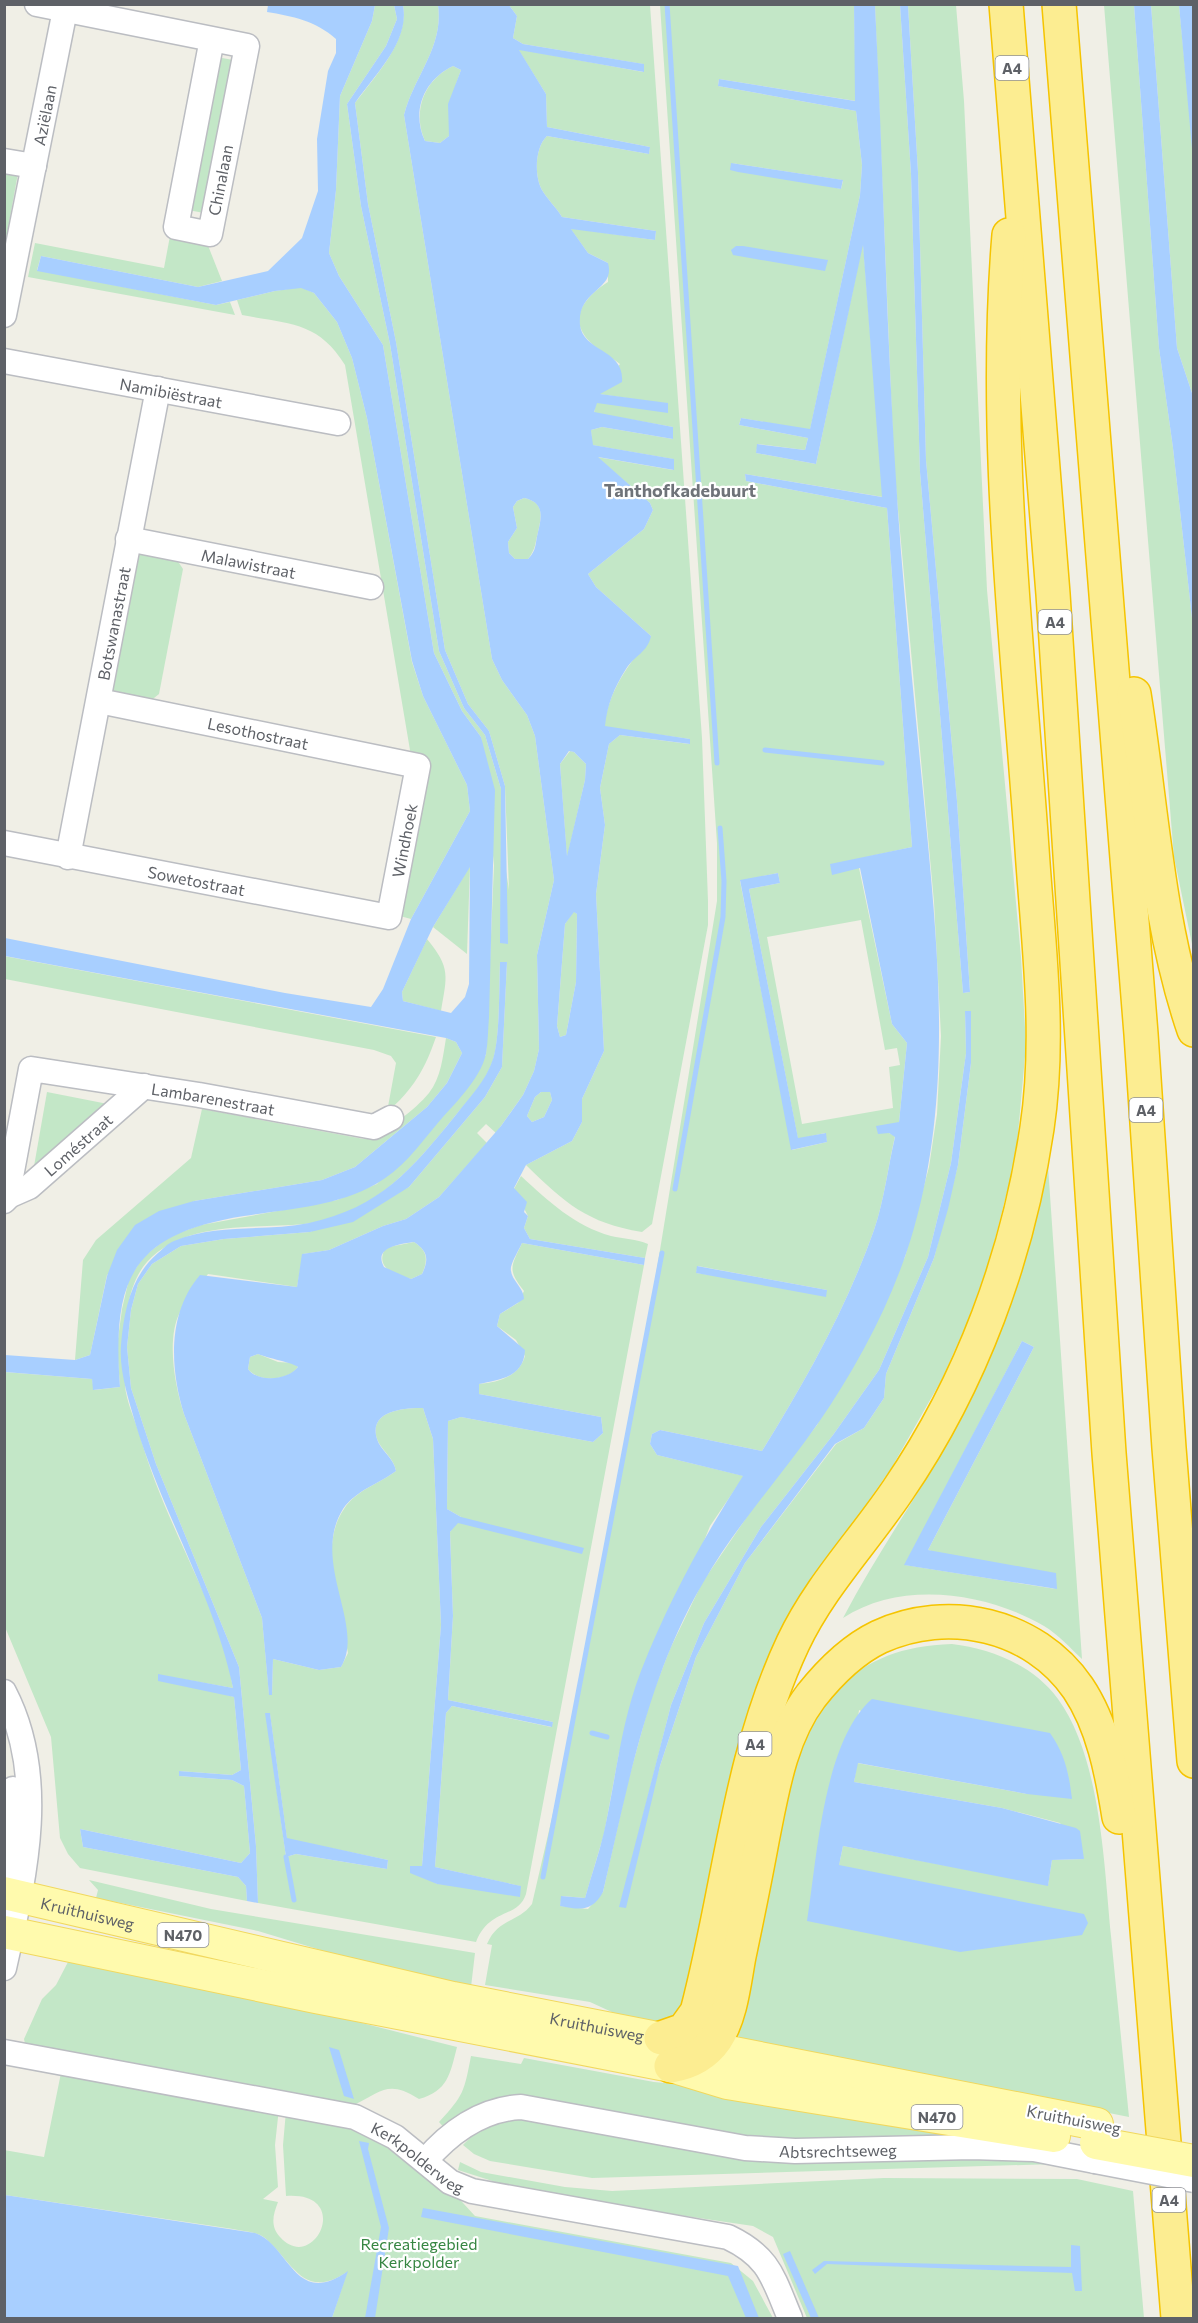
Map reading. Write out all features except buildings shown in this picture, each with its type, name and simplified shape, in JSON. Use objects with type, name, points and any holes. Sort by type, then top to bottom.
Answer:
[{"type":"highway","name":"A4","points":[[1006,4],[1053,594],[1109,1453],[1178,2319]]},
{"type":"highway","name":"A4","points":[[1059,4],[1141,1034],[1169,1449],[1194,1761]]},
{"type":"highway","name":"A4","points":[[1017,132],[1002,316],[1010,576],[1025,741],[1044,1050],[1038,1124],[1026,1190],[1005,1268],[982,1333],[957,1390],[928,1445],[897,1492],[828,1580],[795,1638],[776,1681],[744,1785],[697,2012],[666,2052],[685,2064],[710,2047],[722,2028],[733,1991],[772,1794],[793,1724],[825,1679],[850,1655],[878,1637],[906,1627],[935,1622],[972,1622],[1010,1633],[1038,1648],[1077,1688],[1098,1727],[1113,1781],[1160,2082]]},
{"type":"highway","name":"A4","points":[[1095,459],[1141,741],[1160,896],[1182,996],[1194,1030]]},
{"type":"main road","name":"Kruithuisweg","points":[[9,1887],[451,2011]]},
{"type":"main road","name":"Kruithuisweg","points":[[8,1933],[451,2011],[666,2052],[727,2083],[1194,2161]]},
{"type":"main road","name":"Kruithuisweg","points":[[710,2047],[1096,2143],[1194,2142]]},
{"type":"street","points":[[37,4],[65,10]]},
{"type":"street","name":"Chinalaan","points":[[65,10],[212,39],[247,46],[210,234],[176,227],[212,39]]},
{"type":"street","name":"Aziëlaan","points":[[4,315],[65,10]]},
{"type":"street","points":[[4,161],[33,166]]},
{"type":"street","name":"Namibiëstraat","points":[[4,362],[338,423]]},
{"type":"street","name":"Botswanastraat","points":[[68,857],[158,389]]},
{"type":"street","name":"Malawistraat","points":[[128,539],[371,586]]},
{"type":"street","name":"Lesothostraat","points":[[99,701],[418,766]]},
{"type":"street","name":"Windhoek","points":[[389,917],[418,766]]},
{"type":"street","name":"Sowetostraat","points":[[4,843],[389,917]]},
{"type":"street","name":"Lambarenestraat","points":[[5,1199],[31,1069],[144,1086],[374,1127],[391,1118]]},
{"type":"street","name":"Loméstraat","points":[[5,1199],[29,1186],[144,1086]]},
{"type":"street","points":[[4,1692],[20,1733],[30,1789],[30,1818],[9,1887]]},
{"type":"street","points":[[4,1736],[14,1786],[8,1933],[4,1968]]},
{"type":"street","name":"Kerkpolderweg","points":[[4,2052],[355,2116],[395,2137],[450,2181],[498,2198],[728,2237],[750,2248],[770,2272],[790,2319]]},
{"type":"street","name":"Abtsrechtseweg","points":[[431,2166],[445,2138],[483,2115],[507,2107],[521,2107],[745,2148],[795,2151],[1023,2149],[1096,2143],[1194,2180]]},
{"type":"green space","points":[[375,5],[394,5],[397,19],[386,46],[347,104],[361,206],[390,344],[439,651],[464,708],[485,735],[501,789],[501,839],[509,890],[505,786],[489,731],[468,704],[445,650],[396,342],[368,204],[355,103],[381,69],[396,44],[404,18],[403,5],[438,5],[439,20],[433,48],[404,115],[492,659],[502,680],[527,715],[535,736],[554,880],[537,955],[539,1049],[534,1071],[523,1095],[496,1133],[486,1124],[477,1133],[487,1143],[439,1197],[406,1219],[383,1226],[329,1250],[303,1254],[297,1287],[208,1274],[180,1312],[173,1336],[173,1363],[184,1414],[262,1618],[269,1694],[272,1695],[273,1659],[319,1670],[341,1667],[348,1653],[333,1580],[332,1542],[336,1525],[349,1502],[396,1471],[393,1462],[377,1439],[378,1422],[383,1416],[398,1410],[423,1408],[433,1439],[441,1625],[422,1866],[429,1879],[437,1884],[520,1886],[435,1867],[446,1713],[452,1706],[551,1727],[553,1722],[448,1700],[453,1616],[450,1532],[461,1517],[447,1509],[448,1421],[461,1417],[593,1442],[603,1433],[601,1417],[479,1394],[479,1384],[500,1380],[513,1374],[525,1356],[516,1340],[497,1326],[500,1314],[518,1303],[524,1291],[515,1278],[513,1263],[522,1243],[644,1265],[526,1894],[517,1907],[489,1923],[476,1942],[258,1903],[256,1846],[239,1667],[156,1464],[131,1388],[127,1347],[131,1310],[138,1284],[152,1264],[181,1246],[224,1239],[310,1232],[409,1187],[485,1097],[502,1067],[507,962],[500,962],[497,1039],[493,1060],[486,1076],[424,1153],[390,1186],[351,1211],[329,1219],[304,1224],[221,1229],[180,1239],[147,1262],[132,1288],[125,1337],[127,1397],[168,1514],[223,1640],[233,1688],[159,1675],[234,1697],[241,1770],[232,1775],[179,1771],[179,1776],[232,1780],[244,1786],[250,1853],[241,1863],[80,1829],[83,1847],[238,1877],[246,1886],[247,1901],[80,1868],[68,1854],[60,1838],[51,1737],[5,1627],[4,1372],[92,1379],[94,1390],[120,1387],[117,1346],[122,1309],[129,1279],[143,1257],[170,1236],[201,1225],[337,1200],[377,1184],[486,1055],[494,865],[481,737],[462,711],[434,653],[383,345],[339,276],[329,253],[336,190],[340,96],[372,21]],"holes":[[[266,1713],[270,1714],[287,1839],[388,1860],[387,1869],[296,1854],[286,1857]]]},
{"type":"green space","points":[[509,5],[650,5],[702,738],[708,925],[652,1224],[642,1232],[591,1217],[565,1201],[526,1165],[572,1141],[582,1122],[582,1099],[604,1051],[596,894],[605,825],[600,788],[609,744],[620,735],[689,744],[690,739],[604,727],[615,689],[627,668],[651,636],[596,587],[588,574],[644,529],[653,510],[650,503],[597,457],[673,470],[673,459],[592,445],[591,430],[602,427],[673,439],[673,427],[594,413],[596,402],[668,412],[668,404],[599,394],[620,364],[586,338],[579,318],[585,303],[608,282],[608,263],[588,253],[570,228],[655,240],[656,231],[562,217],[542,190],[537,170],[540,147],[547,136],[649,154],[650,147],[547,127],[546,94],[518,49],[643,72],[643,64],[523,44],[513,38],[517,16]]},
{"type":"green space","points":[[660,5],[854,5],[856,101],[719,79],[718,86],[856,111],[862,165],[860,195],[810,430],[741,418],[739,425],[808,438],[805,450],[758,444],[756,453],[816,464],[863,242],[883,497],[745,474],[746,481],[887,508],[912,847],[830,865],[859,868],[892,1024],[907,1043],[899,1122],[889,1133],[895,1136],[883,1196],[874,1230],[851,1288],[824,1344],[762,1451],[660,1430],[652,1434],[650,1444],[657,1455],[744,1476],[710,1526],[619,1753],[604,1834],[585,1898],[562,1896],[560,1906],[588,1909],[603,1892],[627,1785],[651,1698],[670,1649],[702,1583],[759,1499],[817,1425],[905,1257],[929,1167],[937,1114],[941,1036],[934,902],[894,466],[875,5],[900,5],[911,174],[920,472],[963,993],[970,992],[957,801],[926,460],[918,172],[908,5],[956,5],[964,101],[987,590],[1021,957],[1026,1045],[1016,1156],[989,1263],[966,1325],[942,1379],[892,1467],[823,1567],[691,2005],[668,2025],[614,2013],[590,2002],[485,1985],[492,1945],[487,1944],[497,1929],[521,1915],[532,1904],[576,1714],[635,1403],[717,901],[717,843]],"holes":[[[731,163],[842,180],[841,189]],[[778,873],[780,883],[749,889],[798,1139],[825,1133],[827,1142],[792,1150],[740,881]],[[861,920],[885,1050],[897,1048],[900,1065],[889,1067],[893,1108],[802,1124],[767,937]],[[965,1011],[971,1011],[971,1063],[958,1165],[934,1258],[886,1374],[884,1398],[864,1428],[836,1444],[745,1563],[696,1657],[660,1766],[620,1907],[671,1705],[704,1623],[761,1527],[833,1435],[879,1370],[928,1257],[951,1163],[966,1053]],[[698,1266],[827,1291],[696,1273]]]},
{"type":"green space","points":[[1104,5],[1134,5],[1159,348],[1173,448],[1193,627],[1193,949],[1174,857]]},
{"type":"green space","points":[[1151,5],[1179,5],[1194,160],[1193,396],[1177,348]]},
{"type":"green space","points":[[217,57],[233,60],[204,213],[188,210]]},
{"type":"green space","points":[[453,66],[461,70],[456,84],[449,136],[440,143],[425,141],[420,119],[423,98],[435,79]]},
{"type":"green space","points":[[5,171],[18,173],[5,245]]},
{"type":"green space","points":[[170,236],[207,243],[222,281],[198,287],[41,256],[37,270],[216,305],[230,302],[235,315],[28,277],[35,243],[164,268]]},
{"type":"green space","points":[[301,287],[314,293],[337,322],[352,358],[367,418],[412,662],[423,696],[467,785],[470,811],[411,919],[400,916],[431,762],[411,756],[345,365],[335,351],[313,332],[288,323],[242,315],[237,300]]},
{"type":"green space","points":[[524,498],[538,506],[541,515],[531,555],[528,559],[515,559],[509,553],[508,542],[517,528],[513,507],[517,501]]},
{"type":"green space","points":[[133,551],[177,560],[183,569],[159,694],[149,702],[105,694]]},
{"type":"green space","points":[[570,751],[586,764],[585,780],[567,858],[560,764]]},
{"type":"green space","points":[[470,866],[467,954],[433,927]]},
{"type":"green space","points":[[574,911],[577,914],[576,982],[566,1035],[560,1037],[557,1026],[565,924]]},
{"type":"green space","points":[[427,939],[444,965],[446,980],[441,1011],[403,1001],[402,992]]},
{"type":"green space","points":[[4,956],[436,1037],[417,1078],[404,1096],[387,1112],[396,1063],[391,1056],[374,1050],[5,979]]},
{"type":"green space","points":[[446,1038],[456,1042],[462,1053],[447,1083],[427,1107],[355,1167],[322,1180],[194,1201],[107,1275],[90,1355],[75,1360],[83,1260],[96,1240],[191,1158],[202,1109],[364,1139],[372,1137],[399,1121],[429,1093],[439,1074]]},
{"type":"green space","points":[[47,1092],[113,1105],[33,1172]]},
{"type":"green space","points":[[541,1092],[550,1092],[552,1100],[544,1117],[532,1122],[527,1116],[535,1097]]},
{"type":"green space","points":[[1048,1166],[1082,1659],[1044,1626],[1021,1614],[970,1599],[944,1595],[891,1598],[866,1606],[843,1618],[939,1458],[969,1403],[1010,1304]],"holes":[[[1022,1341],[1034,1347],[928,1550],[1056,1589],[905,1565]]]},
{"type":"green space","points":[[521,1176],[552,1203],[586,1226],[611,1236],[648,1244],[645,1258],[530,1239],[524,1228],[528,1216],[514,1189]]},
{"type":"green space","points":[[414,1242],[426,1256],[422,1274],[411,1279],[385,1267],[382,1257],[384,1251],[389,1247]]},
{"type":"green space","points":[[258,1354],[278,1362],[294,1363],[298,1367],[288,1375],[281,1377],[273,1379],[259,1377],[248,1369],[250,1357]]},
{"type":"green space","points":[[952,1644],[997,1655],[1037,1677],[1058,1699],[1072,1723],[1092,1781],[1098,1813],[1129,2117],[742,2040],[738,2036],[739,2018],[777,1825],[789,1779],[805,1737],[827,1700],[858,1671],[899,1652]],"holes":[[[859,1710],[1027,1794],[857,1763],[854,1782],[1002,1808],[1060,1823],[1084,1859],[1052,1860],[1048,1885],[843,1846],[839,1865]]]},
{"type":"green space","points":[[89,1880],[211,1909],[475,1953],[471,1987],[347,1958],[258,1931],[96,1898],[98,1890]]},
{"type":"green space","points":[[73,1961],[350,2020],[457,2047],[446,2080],[429,2096],[419,2099],[400,2090],[392,2089],[379,2092],[354,2105],[35,2048],[25,2044],[24,2039],[42,1999],[56,1985],[68,1962]]},
{"type":"green space","points":[[471,2056],[521,2064],[524,2058],[654,2082],[751,2091],[972,2137],[809,2142],[754,2139],[538,2100],[447,2131],[439,2122],[462,2092]]},
{"type":"green space","name":"Recreatiegebied Kerkpolder","points":[[62,2068],[279,2108],[275,2145],[278,2187],[263,2199],[278,2202],[274,2216],[275,2229],[280,2237],[293,2246],[305,2246],[315,2239],[321,2229],[323,2217],[319,2206],[307,2198],[286,2196],[283,2145],[286,2111],[354,2127],[413,2161],[452,2191],[475,2216],[731,2263],[753,2281],[773,2318],[332,2318],[347,2272],[332,2280],[320,2282],[309,2280],[300,2275],[265,2238],[258,2234],[5,2195],[4,2150],[44,2157]]},
{"type":"green space","points":[[530,2117],[763,2158],[1009,2157],[1055,2164],[592,2178],[490,2161],[474,2154],[463,2145],[478,2131],[493,2123]]},
{"type":"green space","points":[[460,2162],[481,2172],[565,2187],[612,2191],[884,2178],[1077,2179],[1133,2191],[1144,2318],[807,2318],[773,2237],[753,2226],[571,2199],[508,2186],[458,2170]]},
{"type":"water","points":[[268,5],[375,5],[372,21],[340,96],[336,190],[329,253],[339,276],[383,345],[434,653],[462,711],[481,737],[495,790],[487,1049],[483,1064],[466,1091],[409,1157],[376,1184],[344,1198],[328,1202],[206,1224],[176,1235],[153,1250],[137,1268],[126,1290],[120,1317],[118,1349],[120,1387],[93,1390],[92,1379],[5,1372],[5,1355],[75,1360],[90,1355],[107,1276],[117,1250],[135,1225],[159,1211],[194,1201],[322,1180],[355,1167],[427,1107],[447,1083],[462,1053],[456,1042],[446,1038],[5,956],[5,938],[285,993],[371,1007],[383,989],[411,919],[470,811],[467,785],[423,696],[412,661],[367,418],[352,358],[337,322],[314,293],[301,288],[275,291],[216,305],[37,271],[41,256],[198,287],[268,271],[302,238],[318,191],[317,139],[328,71],[336,53],[336,39],[312,24],[267,12]],"holes":[[[470,867],[469,984],[465,997],[451,1013],[403,1001],[402,992],[433,927]]]},
{"type":"water","points":[[394,5],[403,5],[404,19],[396,45],[355,103],[368,204],[396,342],[445,650],[468,704],[489,731],[505,786],[508,944],[500,943],[501,789],[485,735],[464,708],[439,651],[390,344],[361,206],[347,104],[386,46],[397,19]]},
{"type":"water","points":[[438,5],[509,5],[517,16],[513,38],[523,44],[644,64],[644,72],[519,50],[546,94],[547,127],[650,147],[649,154],[547,136],[540,147],[537,170],[542,190],[562,217],[656,231],[655,240],[571,229],[588,253],[608,263],[607,279],[584,304],[580,325],[588,341],[611,357],[621,371],[622,382],[600,394],[668,403],[668,413],[597,403],[594,412],[673,427],[673,439],[602,427],[591,430],[593,445],[674,459],[674,470],[598,457],[650,503],[653,510],[644,529],[588,574],[596,587],[651,636],[647,646],[629,665],[618,683],[609,704],[605,726],[690,739],[690,744],[620,735],[609,744],[600,788],[605,825],[596,894],[604,1051],[582,1099],[582,1122],[572,1141],[526,1165],[514,1188],[527,1202],[524,1212],[528,1216],[524,1228],[530,1239],[645,1258],[644,1265],[522,1243],[511,1271],[524,1299],[500,1314],[497,1326],[525,1350],[524,1359],[516,1372],[510,1376],[479,1384],[479,1394],[601,1417],[603,1433],[593,1442],[461,1417],[448,1421],[447,1509],[461,1517],[584,1548],[582,1554],[458,1523],[450,1532],[453,1616],[448,1700],[553,1722],[552,1727],[452,1706],[446,1713],[435,1867],[521,1886],[520,1897],[437,1884],[410,1873],[410,1866],[422,1866],[441,1625],[433,1439],[423,1408],[398,1410],[383,1416],[378,1422],[377,1439],[393,1462],[396,1471],[348,1502],[334,1529],[332,1550],[334,1571],[347,1632],[347,1651],[341,1667],[319,1670],[273,1659],[272,1695],[269,1695],[262,1618],[184,1414],[179,1397],[174,1360],[174,1342],[182,1306],[189,1290],[200,1275],[297,1287],[302,1254],[329,1250],[383,1226],[406,1219],[439,1197],[501,1126],[523,1095],[534,1071],[539,1049],[537,955],[554,880],[535,736],[527,715],[502,680],[492,659],[404,115],[433,48],[439,20]],"holes":[[[453,66],[461,70],[448,104],[449,136],[440,143],[425,141],[419,119],[420,108],[428,88],[443,72]],[[524,498],[531,500],[540,510],[535,546],[528,559],[515,559],[509,553],[508,542],[517,528],[513,507],[517,501]],[[569,751],[574,752],[586,764],[585,780],[567,856],[560,764]],[[574,912],[577,914],[576,982],[566,1035],[560,1037],[557,1026],[565,924]],[[541,1092],[550,1092],[552,1100],[544,1117],[532,1122],[527,1116],[535,1097]],[[414,1242],[425,1252],[426,1264],[422,1274],[411,1279],[384,1267],[382,1260],[385,1251]],[[258,1354],[298,1367],[287,1375],[273,1378],[259,1376],[248,1369],[250,1357]]]},
{"type":"water","points":[[854,5],[875,5],[898,515],[936,941],[939,1037],[933,1133],[914,1228],[886,1304],[862,1353],[834,1400],[730,1541],[703,1583],[684,1619],[667,1656],[641,1733],[603,1892],[599,1899],[590,1906],[579,1909],[560,1906],[561,1896],[585,1898],[604,1832],[628,1710],[641,1671],[687,1571],[743,1476],[657,1455],[650,1444],[652,1434],[660,1430],[762,1451],[824,1344],[851,1288],[874,1230],[895,1137],[889,1133],[878,1134],[876,1126],[899,1122],[907,1043],[892,1024],[860,868],[832,875],[830,864],[912,847],[887,508],[746,481],[745,474],[882,497],[863,245],[816,464],[756,453],[757,444],[805,450],[808,438],[739,425],[741,418],[810,429],[860,195],[862,165],[856,111],[718,86],[719,79],[855,101]]},
{"type":"water","points":[[900,5],[908,5],[918,172],[926,460],[957,801],[970,992],[963,993],[920,472],[911,174]]},
{"type":"water","points":[[1134,5],[1151,5],[1177,348],[1193,396],[1193,627],[1173,448],[1159,348]]},
{"type":"water","points":[[1179,5],[1193,5],[1193,160]]},
{"type":"water","points":[[731,163],[843,180],[841,189],[738,172],[730,170]]},
{"type":"water","points":[[736,246],[828,260],[825,271],[733,255],[731,250]]},
{"type":"water","points":[[778,873],[780,883],[749,889],[798,1138],[826,1133],[827,1142],[791,1150],[740,880]]},
{"type":"water","points":[[500,962],[507,962],[502,1067],[485,1097],[409,1187],[353,1222],[310,1232],[224,1239],[181,1246],[152,1264],[138,1284],[131,1310],[127,1347],[131,1388],[156,1464],[239,1667],[256,1846],[258,1903],[247,1901],[246,1886],[238,1877],[83,1847],[80,1829],[241,1863],[250,1853],[244,1786],[232,1780],[179,1776],[179,1771],[232,1775],[241,1770],[234,1697],[158,1681],[158,1674],[233,1688],[201,1587],[146,1456],[125,1384],[121,1364],[122,1332],[135,1283],[149,1262],[174,1241],[207,1232],[309,1223],[356,1207],[392,1184],[424,1153],[477,1089],[490,1067],[497,1038]]},
{"type":"water","points":[[965,1011],[971,1011],[971,1063],[958,1165],[934,1258],[886,1374],[884,1398],[864,1428],[835,1444],[745,1563],[696,1657],[660,1766],[626,1908],[619,1907],[671,1705],[704,1623],[761,1527],[833,1435],[879,1370],[928,1257],[951,1163],[966,1053]]},
{"type":"water","points":[[697,1266],[827,1290],[826,1297],[696,1273]]},
{"type":"water","points":[[1022,1341],[1034,1347],[928,1550],[1056,1573],[1057,1589],[904,1565]]},
{"type":"water","points":[[872,1699],[1050,1733],[1066,1764],[1072,1799],[1027,1794],[858,1763],[854,1782],[1002,1808],[1076,1828],[1080,1831],[1084,1859],[1052,1860],[1048,1886],[843,1846],[839,1865],[1084,1914],[1088,1923],[1082,1935],[960,1952],[807,1921],[819,1835],[833,1772],[843,1743],[856,1718]]},
{"type":"water","points":[[265,1713],[270,1713],[287,1838],[388,1860],[387,1869],[296,1854],[286,1857]]},
{"type":"water","points":[[329,2047],[339,2050],[354,2099],[344,2096]]},
{"type":"water","points":[[359,2141],[369,2143],[368,2149],[389,2228],[375,2318],[365,2318],[381,2227]]},
{"type":"water","points":[[5,2195],[255,2233],[277,2249],[294,2271],[304,2279],[316,2283],[330,2281],[348,2271],[332,2318],[5,2318]]},
{"type":"water","points":[[423,2208],[738,2266],[759,2318],[746,2318],[728,2276],[421,2217]]},
{"type":"water","points":[[1071,2245],[1080,2246],[1082,2291],[1075,2291],[1072,2273],[827,2264],[815,2274],[812,2270],[824,2261],[1071,2267]]},
{"type":"water","points":[[790,2251],[819,2318],[811,2318],[783,2254]]},
{"type":"waterway","points":[[667,4],[717,763]]},
{"type":"waterway","points":[[765,750],[882,763]]},
{"type":"waterway","points":[[675,1189],[723,917],[724,881],[720,828]]},
{"type":"waterway","points":[[543,1877],[662,1253]]},
{"type":"waterway","points":[[592,1733],[607,1737]]},
{"type":"waterway","points":[[286,1857],[294,1900]]},
{"type":"district","name":"Tanthofkadebuurt","points":[[680,490]]}]
